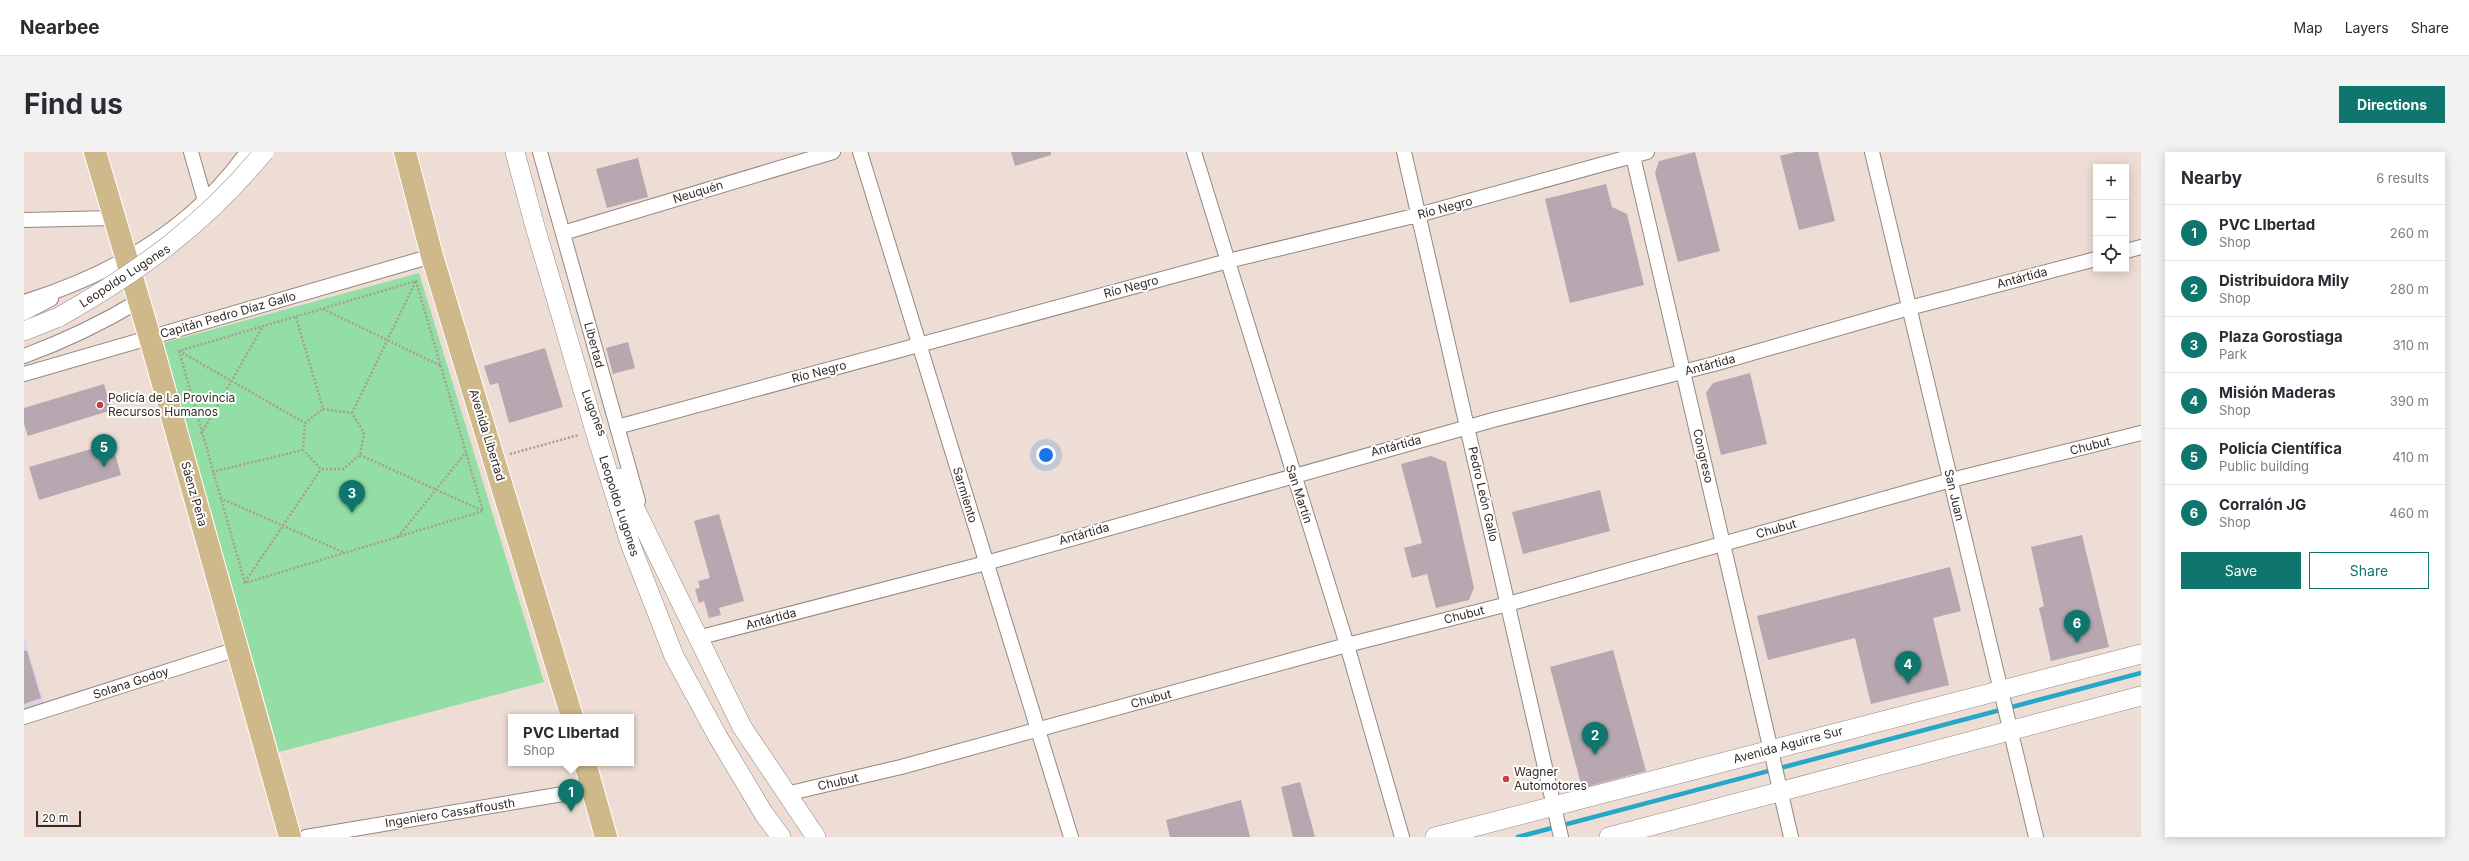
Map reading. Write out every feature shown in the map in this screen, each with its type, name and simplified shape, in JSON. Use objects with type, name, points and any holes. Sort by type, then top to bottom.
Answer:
[{"type":"main road","name":"Sáenz Peña","points":[[95,152],[150,338],[290,837]]},
{"type":"main road","name":"Leopoldo Lugones","points":[[24,331],[59,317],[137,271],[175,243],[214,207],[264,152]]},
{"type":"main road","name":"Avenida Libertad","points":[[405,152],[432,256],[571,714]]},
{"type":"main road","name":"Leopoldo Lugones","points":[[515,152],[534,224],[630,544],[674,656],[718,738],[764,814],[781,837]]},
{"type":"main road","name":"Lugones","points":[[579,374],[623,486],[649,538]]},
{"type":"main road","name":"Leopoldo Lugones","points":[[649,538],[742,727],[816,837]]},
{"type":"main road","name":"Avenida Aguirre Sur","points":[[1435,837],[1555,810],[2002,697],[2141,654]]},
{"type":"main road","points":[[1609,837],[1778,786],[2010,725],[2141,696]]},
{"type":"main road","points":[[586,766],[606,837]]},
{"type":"street","points":[[191,152],[205,201]]},
{"type":"street","points":[[24,313],[126,260],[176,226],[205,201],[247,152]]},
{"type":"street","name":"Libertad","points":[[540,152],[649,538]]},
{"type":"street","name":"Neuquén","points":[[563,233],[833,152]]},
{"type":"street","name":"Sarmiento","points":[[860,152],[918,345],[1071,837]]},
{"type":"street","name":"San Martín","points":[[1194,152],[1347,645],[1402,837]]},
{"type":"street","name":"Pedro León Gallo","points":[[1404,152],[1561,837]]},
{"type":"street","name":"Río Negro","points":[[617,427],[1228,260],[1418,215],[1633,154],[1647,152]]},
{"type":"street","name":"San Juan","points":[[1872,152],[2036,837]]},
{"type":"street","name":"Congreso","points":[[1633,154],[1778,786]]},
{"type":"street","points":[[24,220],[114,218]]},
{"type":"street","points":[[2129,250],[2141,247]]},
{"type":"street","name":"Capitán Pedro Díaz Gallo","points":[[24,374],[432,256]]},
{"type":"street","name":"Antártida","points":[[697,638],[986,562],[1293,474],[1468,427],[1684,372],[1909,308],[2093,260]]},
{"type":"street","points":[[24,302],[85,280]]},
{"type":"street","points":[[24,356],[58,344],[97,326],[139,301]]},
{"type":"street","name":"Chubut","points":[[786,794],[901,767],[1038,731],[1347,645],[1508,604],[1951,480],[2141,433]]},
{"type":"street","name":"Solana Godoy","points":[[24,717],[237,649]]},
{"type":"street","points":[[1778,786],[1791,837]]},
{"type":"street","name":"Ingeniero Cassaffousth","points":[[306,837],[593,789]]},
{"type":"path","points":[[179,351],[262,328],[416,281]]},
{"type":"path","points":[[352,414],[416,281]]},
{"type":"path","points":[[416,281],[484,511]]},
{"type":"path","points":[[323,309],[441,366]]},
{"type":"path","points":[[296,317],[323,409]]},
{"type":"path","points":[[201,435],[262,328]]},
{"type":"path","points":[[179,351],[305,423]]},
{"type":"path","points":[[179,351],[201,435],[245,583]]},
{"type":"path","points":[[323,409],[352,414],[364,433],[360,455],[343,469],[321,469],[302,450],[305,423],[323,409]]},
{"type":"path","points":[[494,458],[595,431]]},
{"type":"path","points":[[212,472],[302,450]]},
{"type":"path","points":[[398,537],[466,451]]},
{"type":"path","points":[[360,455],[484,511]]},
{"type":"path","points":[[245,583],[321,469]]},
{"type":"path","points":[[220,498],[345,553]]},
{"type":"path","points":[[245,583],[484,511]]},
{"type":"shaded area","points":[[24,636],[44,703],[24,708]]},
{"type":"green space","points":[[419,273],[544,682],[279,752],[163,343]]},
{"type":"building","points":[[1011,152],[1051,152],[1051,155],[1015,166]]},
{"type":"building","points":[[1695,152],[1720,251],[1678,262],[1655,173],[1659,161]]},
{"type":"building","points":[[1795,152],[1818,152],[1835,221],[1799,230],[1780,156]]},
{"type":"building","points":[[638,158],[648,197],[607,208],[596,169]]},
{"type":"building","points":[[1606,184],[1612,207],[1627,214],[1644,285],[1570,303],[1545,199]]},
{"type":"building","points":[[628,342],[635,368],[613,374],[606,348]]},
{"type":"building","points":[[545,348],[563,407],[509,423],[498,383],[490,385],[484,366]]},
{"type":"building","points":[[1750,373],[1767,444],[1721,455],[1706,393],[1713,383]]},
{"type":"building","points":[[104,384],[112,410],[28,436],[24,424],[24,408]]},
{"type":"building","points":[[112,443],[121,475],[39,500],[29,467]]},
{"type":"building","points":[[1431,456],[1446,462],[1474,588],[1469,600],[1436,608],[1427,574],[1412,578],[1404,548],[1422,543],[1401,464]]},
{"type":"building","points":[[1600,490],[1610,531],[1523,554],[1512,512]]},
{"type":"building","points":[[719,514],[744,601],[719,608],[721,615],[709,618],[704,601],[699,603],[695,589],[700,588],[698,581],[710,578],[694,521]]},
{"type":"building","points":[[2082,535],[2109,647],[2051,661],[2039,608],[2044,606],[2031,547]]},
{"type":"building","points":[[1950,567],[1961,611],[1933,618],[1949,685],[1871,704],[1855,638],[1768,660],[1757,616]]},
{"type":"building","points":[[1613,650],[1646,771],[1582,788],[1550,667]]},
{"type":"building","points":[[24,651],[27,651],[41,698],[24,704]]},
{"type":"building","points":[[1300,782],[1315,837],[1293,837],[1281,787]]},
{"type":"building","points":[[1241,800],[1250,837],[1170,837],[1166,820]]},
{"type":"waterway","points":[[1518,837],[2141,673]]},
{"type":"place","name":"Policía de La Provincia Recursos Humanos","points":[[100,405]]},
{"type":"place","name":"Policía Científica","points":[[104,467]]},
{"type":"place","name":"Plaza Gorostiaga","points":[[352,513]]},
{"type":"place","name":"Corralón JG","points":[[2077,643]]},
{"type":"place","name":"Misión Maderas","points":[[1908,684]]},
{"type":"place","name":"Distribuidora Mily","points":[[1595,755]]},
{"type":"place","name":"Wagner Automotores","points":[[1506,779]]},
{"type":"place","name":"PVC LIbertad","points":[[571,812]]}]
